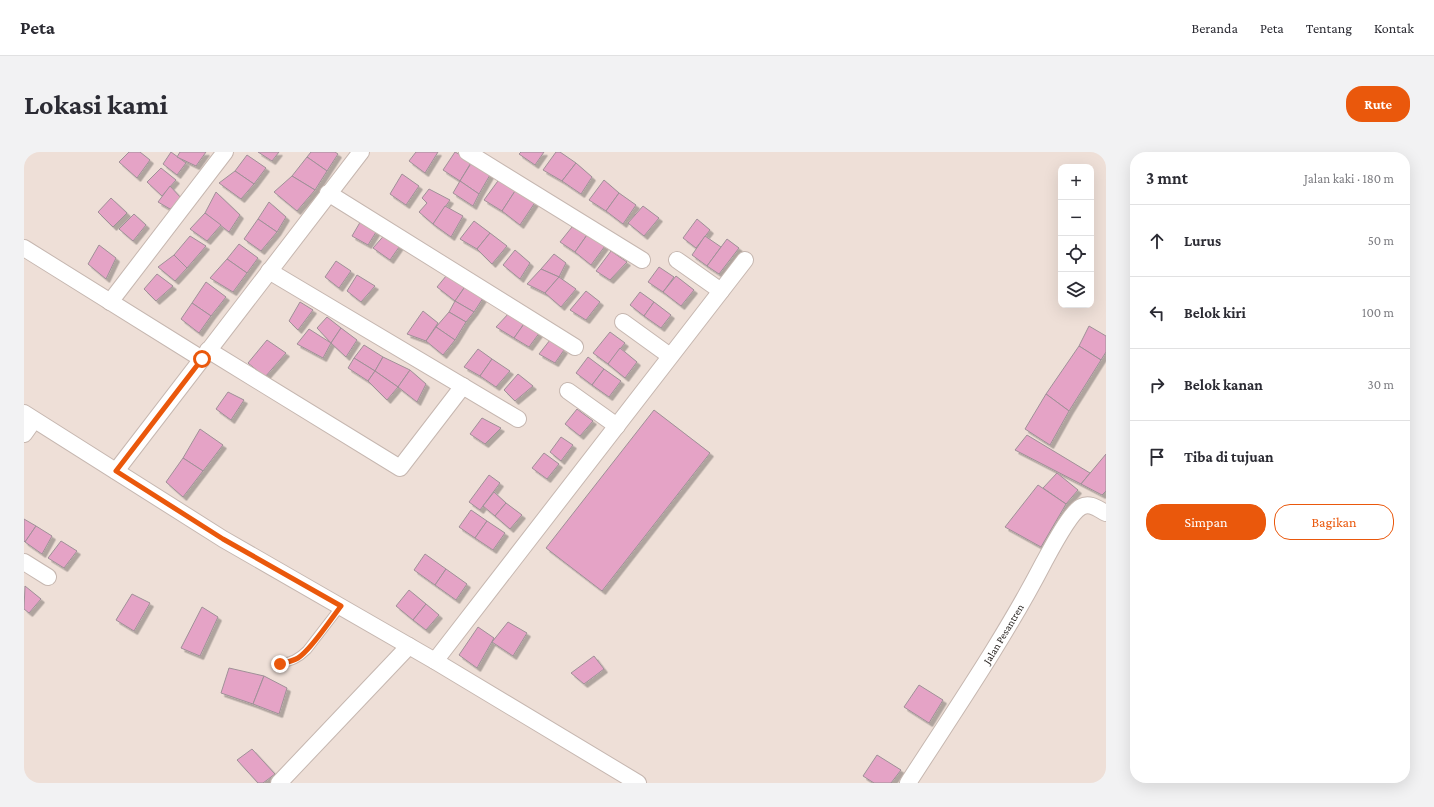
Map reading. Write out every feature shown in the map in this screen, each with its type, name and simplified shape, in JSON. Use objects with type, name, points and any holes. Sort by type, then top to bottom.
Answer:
[{"type":"street","points":[[110,302],[225,152]]},
{"type":"street","points":[[116,471],[361,152]]},
{"type":"street","points":[[467,152],[642,260]]},
{"type":"street","points":[[328,193],[575,347]]},
{"type":"street","points":[[24,248],[110,302],[400,468],[463,386]]},
{"type":"street","points":[[677,260],[721,291]]},
{"type":"street","points":[[435,660],[745,260]]},
{"type":"street","points":[[269,270],[518,419]]},
{"type":"street","points":[[624,322],[670,356]]},
{"type":"street","points":[[568,391],[617,426]]},
{"type":"street","points":[[24,434],[29,416],[223,539],[435,660],[638,783]]},
{"type":"street","name":"Jalan Pesantren","points":[[908,783],[1002,639],[1024,601],[1051,548],[1074,512],[1081,507],[1092,505],[1106,513]]},
{"type":"street","points":[[24,562],[48,577]]},
{"type":"street","points":[[279,783],[410,646]]},
{"type":"lane","points":[[280,664],[293,661],[300,657],[341,606]]},
{"type":"building","points":[[129,152],[140,152],[150,160],[137,178],[119,162]]},
{"type":"building","points":[[171,152],[186,163],[177,175],[163,164]]},
{"type":"building","points":[[180,152],[206,152],[196,166],[177,157]]},
{"type":"building","points":[[258,152],[279,152],[272,161]]},
{"type":"building","points":[[311,152],[335,152],[338,154],[327,171],[307,157]]},
{"type":"building","points":[[416,152],[438,152],[425,173],[409,161]]},
{"type":"building","points":[[455,152],[472,161],[460,181],[443,170]]},
{"type":"building","points":[[521,152],[544,152],[535,165],[519,154]]},
{"type":"building","points":[[556,152],[560,152],[576,163],[562,181],[543,170]]},
{"type":"building","points":[[247,155],[266,168],[254,184],[235,171]]},
{"type":"building","points":[[307,157],[327,171],[315,190],[292,176]]},
{"type":"building","points":[[475,157],[494,168],[479,194],[460,181]]},
{"type":"building","points":[[576,163],[592,177],[581,194],[562,181]]},
{"type":"building","points":[[161,168],[176,180],[162,196],[147,182]]},
{"type":"building","points":[[235,171],[254,184],[241,199],[219,183]]},
{"type":"building","points":[[402,174],[419,186],[406,205],[390,194]]},
{"type":"building","points":[[503,174],[517,188],[502,211],[484,200]]},
{"type":"building","points":[[292,176],[315,190],[297,211],[274,192]]},
{"type":"building","points":[[604,180],[619,193],[606,211],[589,200]]},
{"type":"building","points":[[460,181],[479,194],[473,206],[453,193]]},
{"type":"building","points":[[170,186],[181,198],[170,209],[158,202]]},
{"type":"building","points":[[517,188],[536,201],[520,225],[502,211]]},
{"type":"building","points":[[429,189],[450,200],[433,224],[419,212],[427,203],[422,198]]},
{"type":"building","points":[[216,192],[240,215],[229,232],[205,213]]},
{"type":"building","points":[[619,193],[636,205],[623,224],[606,211]]},
{"type":"building","points":[[111,198],[127,213],[113,227],[98,212]]},
{"type":"building","points":[[269,202],[286,217],[277,232],[258,219]]},
{"type":"building","points":[[445,206],[463,216],[451,237],[433,224]]},
{"type":"building","points":[[643,206],[659,218],[644,236],[628,223]]},
{"type":"building","points":[[205,213],[221,225],[207,241],[190,229]]},
{"type":"building","points":[[134,214],[146,225],[133,241],[119,229]]},
{"type":"building","points":[[258,219],[277,232],[261,251],[244,239]]},
{"type":"building","points":[[362,219],[378,229],[368,245],[352,236]]},
{"type":"building","points":[[697,219],[710,230],[696,248],[683,238]]},
{"type":"building","points":[[474,221],[490,233],[477,249],[460,239]]},
{"type":"building","points":[[572,227],[587,235],[575,252],[560,242]]},
{"type":"building","points":[[388,231],[404,240],[390,260],[373,248]]},
{"type":"building","points":[[490,233],[507,246],[492,264],[477,249]]},
{"type":"building","points":[[587,235],[605,246],[591,265],[575,252]]},
{"type":"building","points":[[190,236],[206,246],[187,268],[174,255]]},
{"type":"building","points":[[705,236],[721,247],[707,266],[692,255]]},
{"type":"building","points":[[727,239],[739,248],[719,274],[707,266]]},
{"type":"building","points":[[239,244],[258,258],[247,273],[227,259]]},
{"type":"building","points":[[99,245],[116,258],[106,279],[88,264]]},
{"type":"building","points":[[515,250],[530,263],[520,279],[503,265]]},
{"type":"building","points":[[611,251],[627,262],[610,280],[596,271]]},
{"type":"building","points":[[554,254],[566,263],[559,277],[541,269]]},
{"type":"building","points":[[174,255],[187,268],[175,281],[158,267]]},
{"type":"building","points":[[227,259],[247,273],[233,292],[210,278]]},
{"type":"building","points":[[336,261],[351,271],[339,288],[325,277]]},
{"type":"building","points":[[659,267],[674,277],[663,292],[648,282]]},
{"type":"building","points":[[541,269],[559,277],[545,293],[527,284]]},
{"type":"building","points":[[451,270],[469,281],[455,301],[437,287]]},
{"type":"building","points":[[157,274],[173,286],[156,301],[144,289]]},
{"type":"building","points":[[357,275],[375,286],[361,302],[347,291]]},
{"type":"building","points":[[676,276],[694,290],[681,306],[663,292]]},
{"type":"building","points":[[559,277],[576,289],[561,307],[545,293]]},
{"type":"building","points":[[469,281],[487,292],[474,312],[455,301]]},
{"type":"building","points":[[206,282],[226,297],[211,316],[192,303]]},
{"type":"building","points":[[586,291],[600,302],[586,320],[570,310]]},
{"type":"building","points":[[640,292],[654,302],[644,316],[630,305]]},
{"type":"building","points":[[455,301],[474,312],[466,322],[449,312]]},
{"type":"building","points":[[300,302],[313,310],[298,330],[289,321]]},
{"type":"building","points":[[654,302],[671,315],[661,328],[644,316]]},
{"type":"building","points":[[192,303],[211,316],[199,333],[181,319]]},
{"type":"building","points":[[423,311],[438,323],[426,341],[407,334]]},
{"type":"building","points":[[449,312],[466,322],[455,340],[436,327]]},
{"type":"building","points":[[510,312],[526,321],[514,338],[496,327]]},
{"type":"building","points":[[327,317],[341,328],[331,343],[317,328]]},
{"type":"building","points":[[526,321],[540,332],[529,347],[514,338]]},
{"type":"building","points":[[1089,326],[1106,336],[1106,352],[1101,360],[1079,346]]},
{"type":"building","points":[[436,327],[455,340],[443,355],[426,341]]},
{"type":"building","points":[[341,328],[357,340],[346,357],[331,343]]},
{"type":"building","points":[[309,329],[331,343],[323,358],[297,344]]},
{"type":"building","points":[[610,332],[625,343],[608,364],[593,353]]},
{"type":"building","points":[[267,340],[286,353],[265,377],[248,363]]},
{"type":"building","points":[[550,340],[564,350],[555,363],[539,354]]},
{"type":"building","points":[[364,345],[383,357],[375,371],[354,358]]},
{"type":"building","points":[[1079,346],[1101,360],[1069,411],[1046,394]]},
{"type":"building","points":[[620,348],[637,362],[625,378],[608,364]]},
{"type":"building","points":[[478,349],[492,359],[480,376],[464,367]]},
{"type":"building","points":[[383,357],[410,370],[398,387],[375,371]]},
{"type":"building","points":[[588,357],[604,369],[592,385],[576,373]]},
{"type":"building","points":[[354,358],[375,371],[368,381],[348,368]]},
{"type":"building","points":[[492,359],[510,371],[496,387],[480,376]]},
{"type":"building","points":[[604,369],[621,381],[609,397],[592,385]]},
{"type":"building","points":[[410,370],[426,384],[417,402],[398,387]]},
{"type":"building","points":[[375,371],[398,387],[387,400],[368,381]]},
{"type":"building","points":[[518,374],[533,386],[515,401],[504,390]]},
{"type":"building","points":[[228,392],[244,400],[231,420],[216,409]]},
{"type":"building","points":[[1046,394],[1069,411],[1050,445],[1025,429]]},
{"type":"building","points":[[577,409],[593,421],[580,436],[565,424]]},
{"type":"building","points":[[654,410],[710,453],[602,591],[546,548]]},
{"type":"building","points":[[482,418],[501,428],[485,444],[470,434]]},
{"type":"building","points":[[200,429],[223,445],[203,471],[183,458]]},
{"type":"building","points":[[1027,435],[1090,473],[1081,484],[1015,450]]},
{"type":"building","points":[[561,437],[573,445],[561,461],[550,452]]},
{"type":"building","points":[[544,453],[559,464],[547,479],[532,468]]},
{"type":"building","points":[[1106,454],[1106,491],[1102,495],[1081,484]]},
{"type":"building","points":[[183,458],[203,471],[183,497],[166,482]]},
{"type":"building","points":[[1057,473],[1078,490],[1066,504],[1043,488]]},
{"type":"building","points":[[489,475],[500,483],[480,510],[469,502]]},
{"type":"building","points":[[1038,485],[1066,504],[1041,547],[1005,527]]},
{"type":"building","points":[[494,492],[506,503],[495,516],[483,506]]},
{"type":"building","points":[[506,503],[522,515],[510,529],[495,516]]},
{"type":"building","points":[[471,510],[487,521],[475,538],[459,527]]},
{"type":"building","points":[[24,519],[36,526],[25,542],[24,541]]},
{"type":"building","points":[[487,521],[505,533],[493,550],[475,538]]},
{"type":"building","points":[[36,526],[52,536],[42,554],[25,542]]},
{"type":"building","points":[[61,541],[77,551],[64,568],[48,558]]},
{"type":"building","points":[[425,554],[446,569],[435,585],[414,570]]},
{"type":"building","points":[[446,569],[467,584],[456,600],[435,585]]},
{"type":"building","points":[[25,586],[41,599],[29,613],[24,609]]},
{"type":"building","points":[[409,590],[426,604],[413,620],[396,606]]},
{"type":"building","points":[[132,594],[150,603],[134,631],[116,620]]},
{"type":"building","points":[[426,604],[439,615],[426,630],[413,620]]},
{"type":"building","points":[[202,607],[218,617],[200,656],[181,648]]},
{"type":"building","points":[[508,622],[527,633],[513,656],[492,642]]},
{"type":"building","points":[[478,627],[494,638],[477,668],[459,655]]},
{"type":"building","points":[[594,656],[604,669],[584,684],[571,673]]},
{"type":"building","points":[[229,668],[264,676],[253,704],[221,693]]},
{"type":"building","points":[[264,676],[287,688],[279,714],[253,704]]},
{"type":"building","points":[[919,685],[943,700],[929,723],[904,707]]},
{"type":"building","points":[[252,749],[275,774],[263,783],[258,783],[237,760]]},
{"type":"building","points":[[877,755],[901,770],[891,783],[874,783],[863,776]]},
{"type":"route","points":[[202,359],[116,471],[223,539],[341,606],[300,657],[293,661],[280,664]]}]
